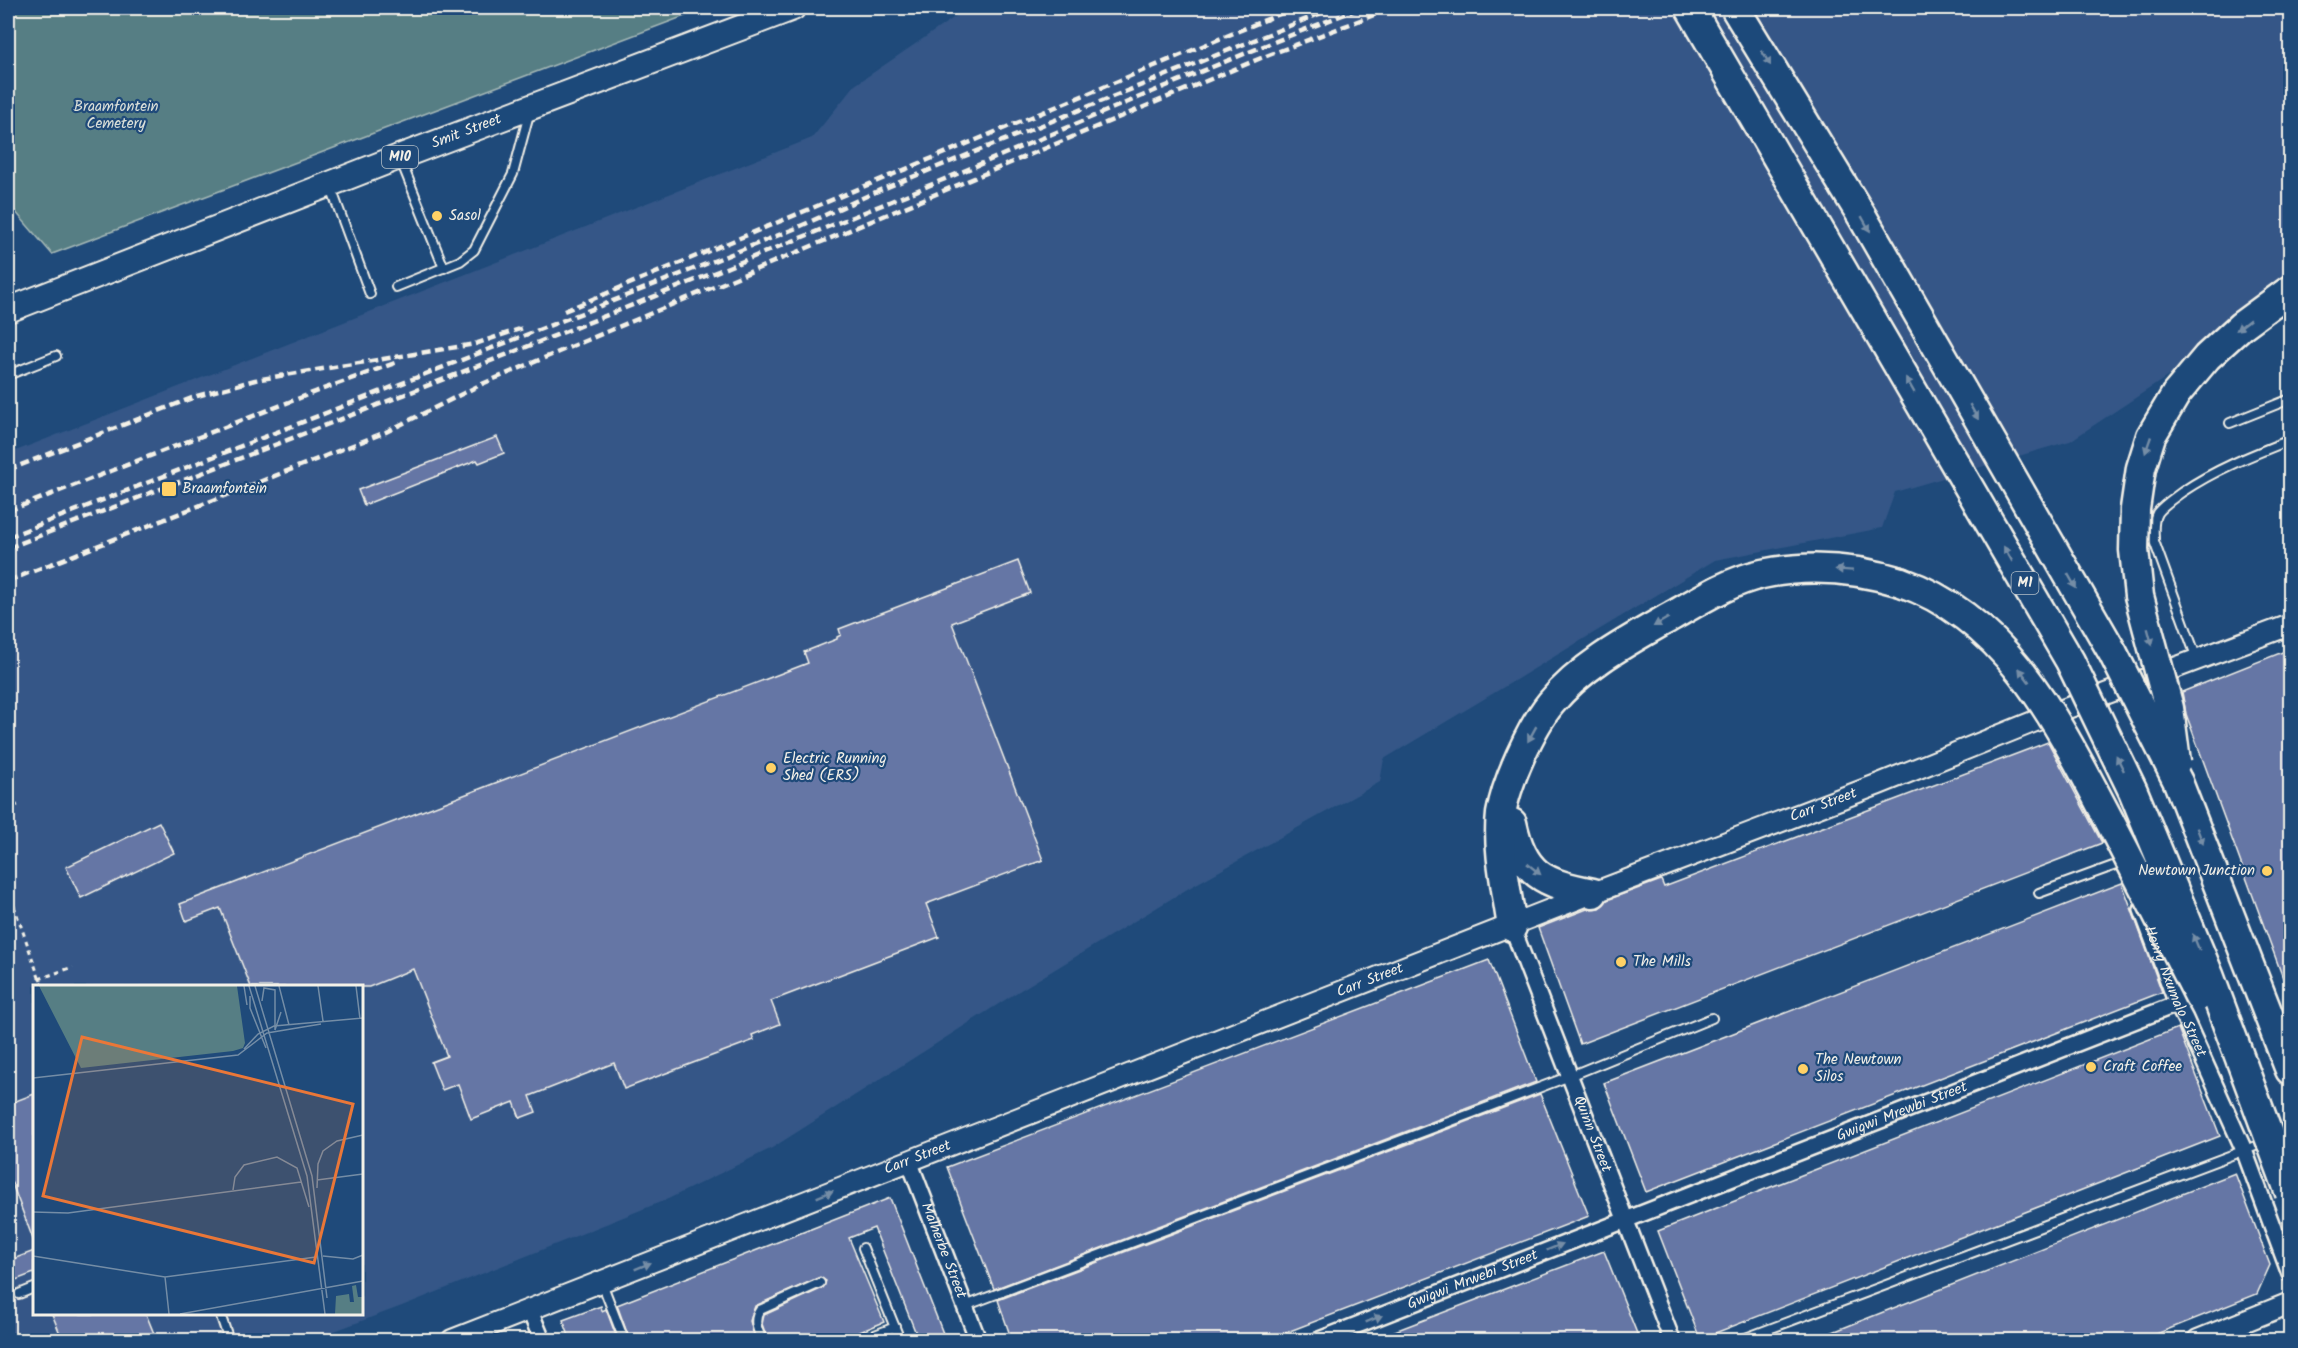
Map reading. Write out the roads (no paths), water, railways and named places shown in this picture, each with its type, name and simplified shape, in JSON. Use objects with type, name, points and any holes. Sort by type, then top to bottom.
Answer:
[{"type":"highway","name":"M1","points":[[1690,8],[2070,662],[2133,791],[2209,975],[2290,1193]]},
{"type":"highway","points":[[1735,8],[1863,218],[2113,653],[2178,782],[2290,1070]]},
{"type":"highway","points":[[2178,782],[2169,708],[2139,596],[2134,550],[2135,509],[2141,468],[2151,436],[2176,394],[2207,357],[2241,326],[2290,290]]},
{"type":"highway","points":[[1512,927],[1501,835],[1502,813],[1525,747],[1550,703],[1566,687],[1628,641],[1704,598],[1732,584],[1761,574],[1794,569],[1852,570],[1901,582],[1948,604],[1977,624],[2002,649],[2035,689],[2071,747],[2260,1115]]},
{"type":"highway","points":[[1506,797],[1517,848],[1531,868],[1560,886],[1593,893]]},
{"type":"main road","name":"Smit Street","points":[[8,310],[531,106],[793,8]]},
{"type":"street","name":"Carr Street","points":[[452,1341],[533,1317],[602,1282],[909,1161],[1512,927],[1593,893],[1880,784],[2065,709],[2290,625]]},
{"type":"street","name":"Henry Nxumalo Street","points":[[2065,709],[2177,1004],[2186,1019],[2244,1150],[2290,1274]]},
{"type":"street","name":"Quinn Street","points":[[1512,927],[1672,1341]]},
{"type":"street","name":"Gwigwi Mrewbi Street","points":[[1624,1219],[2177,1004]]},
{"type":"street","name":"Malherbe Street","points":[[909,1161],[978,1341]]},
{"type":"street","name":"Gwigwi Mrwebi Street","points":[[1319,1341],[1624,1219]]},
{"type":"street","points":[[2198,1341],[2290,1303]]},
{"type":"street","points":[[533,1317],[542,1341]]},
{"type":"lane","points":[[396,287],[444,268],[474,250],[513,174],[531,106]]},
{"type":"lane","points":[[399,157],[444,268]]},
{"type":"lane","points":[[330,184],[370,294]]},
{"type":"lane","points":[[8,375],[56,356]]},
{"type":"lane","points":[[2230,423],[2290,399]]},
{"type":"lane","points":[[2197,661],[2154,541],[2153,523],[2157,513],[2169,501],[2205,476],[2290,440]]},
{"type":"lane","points":[[2039,893],[2124,862]]},
{"type":"lane","points":[[965,1306],[1570,1076],[1712,1018]]},
{"type":"lane","points":[[1740,1341],[2290,1132]]},
{"type":"lane","points":[[863,1248],[900,1341]]},
{"type":"lane","points":[[602,1282],[624,1341]]},
{"type":"lane","points":[[762,1341],[756,1325],[756,1316],[760,1310],[820,1283]]},
{"type":"lane","points":[[19,1294],[33,1288]]},
{"type":"lane","points":[[219,1315],[229,1341]]},
{"type":"lane","points":[[862,1341],[895,1327]]},
{"type":"railway","points":[[564,311],[1294,8]]},
{"type":"railway","points":[[8,537],[794,229],[880,190],[1334,8]]},
{"type":"railway","points":[[8,548],[760,254],[1361,8]]},
{"type":"railway","points":[[8,581],[386,432],[482,384],[1261,58],[1392,8]]},
{"type":"railway","points":[[8,470],[197,396],[255,380],[475,344],[523,328]]},
{"type":"railway","points":[[8,511],[395,363]]},
{"type":"place","name":"Sasol","points":[[437,216]]},
{"type":"place","name":"Braamfontein","points":[[169,489]]},
{"type":"place","name":"Electric Running Shed (ERS)","points":[[771,768]]},
{"type":"place","name":"Newtown Junction","points":[[2267,871]]},
{"type":"place","name":"The Mills","points":[[1621,962]]},
{"type":"place","name":"Craft Coffee","points":[[2091,1067]]},
{"type":"place","name":"The Newtown Silos","points":[[1803,1069]]},
{"type":"park label","name":"Braamfontein Cemetery","points":[[116,116]]}]
